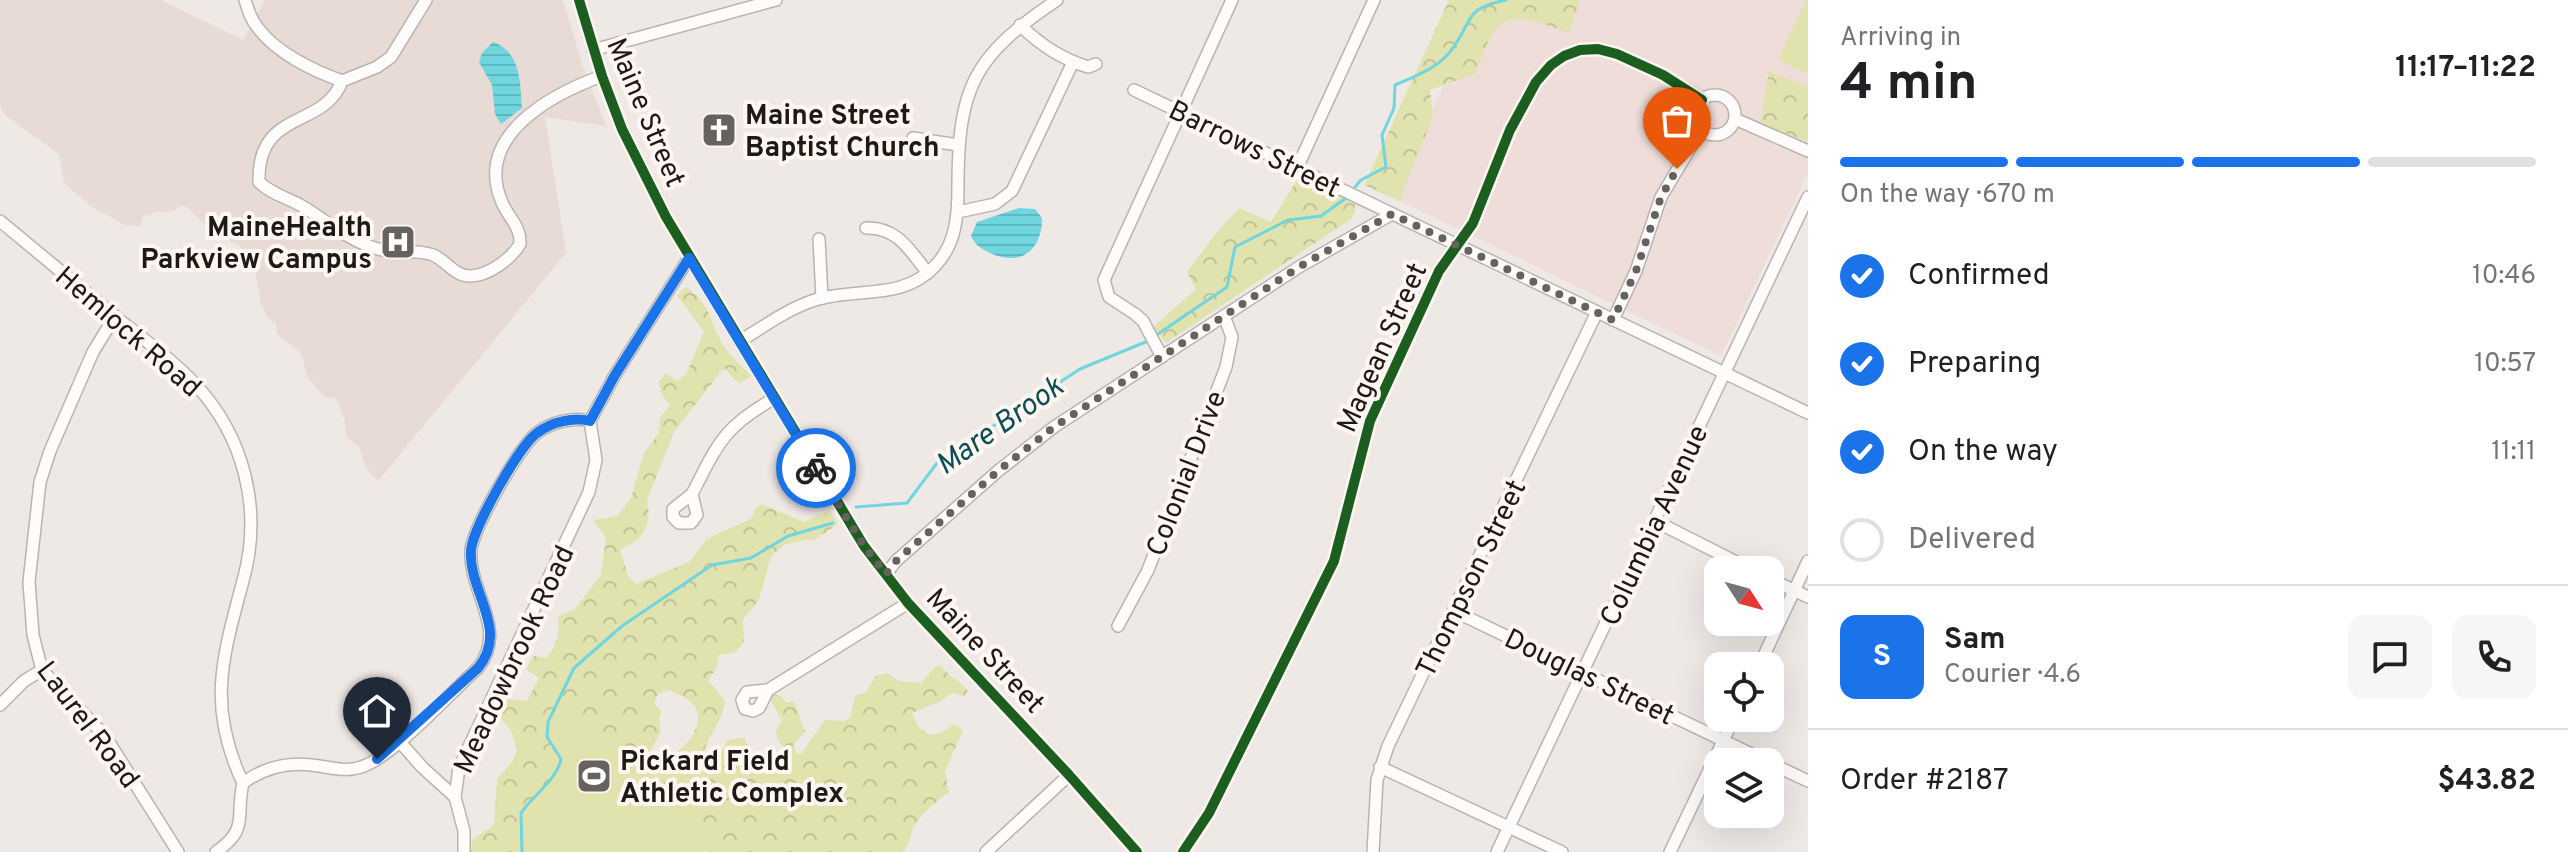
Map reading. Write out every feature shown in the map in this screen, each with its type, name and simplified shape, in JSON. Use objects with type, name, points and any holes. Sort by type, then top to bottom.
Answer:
[{"type":"street","points":[[245,0],[254,22],[267,39],[322,73],[342,81],[377,67],[391,57],[426,0]]},
{"type":"street","name":"Maine Street","points":[[579,0],[602,76],[639,164],[689,258],[864,546],[908,603],[1137,852]]},
{"type":"street","points":[[593,50],[776,0]]},
{"type":"street","points":[[740,341],[801,305],[822,298],[901,288],[928,273],[946,251],[954,232],[958,212],[958,145],[962,113],[977,75],[1001,42],[1057,0]]},
{"type":"street","points":[[1162,357],[1143,321],[1109,297],[1104,280],[1232,0]]},
{"type":"street","points":[[1297,168],[1374,0]]},
{"type":"street","points":[[1020,25],[1054,52],[1073,62],[1088,67],[1096,64]]},
{"type":"street","name":"Magean Street","points":[[1183,852],[1209,813],[1334,561],[1370,421],[1439,271],[1473,223],[1510,130],[1545,70],[1564,56],[1588,49],[1607,51],[1663,75],[1702,100],[1715,95],[1725,98],[1733,105],[1735,119],[1808,151]]},
{"type":"street","points":[[958,212],[995,204],[1012,191],[1073,62]]},
{"type":"street","points":[[342,81],[338,92],[328,103],[286,124],[274,135],[262,156],[259,182],[268,191],[288,199],[370,247],[400,253],[428,253],[463,276],[474,276],[503,262],[520,244],[521,235],[501,201],[496,183],[496,167],[507,138],[540,106],[602,76]]},
{"type":"street","name":"Barrows Street","points":[[1134,90],[1808,413]]},
{"type":"street","points":[[1702,100],[1695,114],[1701,130],[1721,135],[1735,119]]},
{"type":"street","points":[[1613,320],[1636,271],[1661,197],[1701,130]]},
{"type":"street","points":[[913,138],[958,145]]},
{"type":"street","name":"Columbia Avenue","points":[[1497,852],[1808,197]]},
{"type":"street","points":[[886,574],[896,561],[1034,441],[1338,243],[1392,214]]},
{"type":"street","name":"Hemlock Road","points":[[0,221],[180,369],[201,391],[228,431],[244,466],[250,501],[251,536],[222,663],[220,689],[221,716],[233,762],[243,783]]},
{"type":"street","points":[[866,228],[882,228],[897,235],[928,273]]},
{"type":"street","points":[[819,239],[822,298]]},
{"type":"street","points":[[216,852],[235,835],[240,819],[243,783],[257,773],[287,764],[343,770],[362,767],[399,741],[478,668],[487,654],[490,638],[489,620],[472,566],[471,550],[475,535],[524,447],[539,431],[570,420],[590,421],[615,375],[689,258]]},
{"type":"street","name":"Thompson Street","points":[[1373,852],[1380,767],[1597,312]]},
{"type":"street","name":"Laurel Road","points":[[115,316],[93,352],[50,451],[36,499],[29,599],[34,644],[42,670],[105,736],[178,852]]},
{"type":"street","name":"Colonial Drive","points":[[1118,626],[1152,560],[1226,367],[1232,337],[1224,316]]},
{"type":"street","points":[[692,494],[718,444],[731,427],[775,398]]},
{"type":"street","name":"Meadowbrook Road","points":[[464,852],[464,831],[455,797],[459,768],[589,492],[596,460],[590,421]]},
{"type":"street","points":[[1655,521],[1724,556]]},
{"type":"street","points":[[1765,652],[1808,561]]},
{"type":"street","points":[[1784,585],[1808,597]]},
{"type":"street","points":[[768,690],[908,603]]},
{"type":"street","name":"Douglas Street","points":[[1454,611],[1740,748]]},
{"type":"street","points":[[0,705],[24,681],[42,670]]},
{"type":"street","points":[[1670,852],[1727,732]]},
{"type":"street","points":[[399,741],[455,797]]},
{"type":"street","points":[[1380,767],[1562,852]]},
{"type":"street","name":"Douglas Street","points":[[1784,769],[1808,781]]},
{"type":"street","points":[[986,852],[1069,775]]},
{"type":"shaded area","name":"MaineHealth Parkview Campus","points":[[0,0],[161,0],[243,40],[265,0],[563,0],[583,67],[606,126],[545,117],[566,253],[378,481],[367,470],[359,447],[346,436],[338,402],[325,397],[313,384],[308,378],[301,353],[277,334],[276,325],[261,304],[254,263],[238,245],[214,234],[187,207],[143,216],[140,227],[125,225],[92,207],[64,183],[59,154],[6,116],[0,106]]},
{"type":"shaded area","points":[[1483,0],[1808,0],[1808,173],[1721,356],[1392,197]]},
{"type":"green space","points":[[1449,0],[1580,0],[1569,33],[1522,19],[1504,22],[1490,38],[1475,74],[1430,90],[1433,117],[1399,201],[1364,185]]},
{"type":"green space","points":[[1808,0],[1808,74],[1778,60]]},
{"type":"green space","points":[[1769,71],[1808,87],[1808,141],[1760,125]]},
{"type":"green space","points":[[1300,175],[1355,204],[1351,219],[1166,343],[1153,327],[1196,289],[1187,272],[1216,233],[1239,208],[1271,222]]},
{"type":"green space","points":[[686,287],[700,300],[730,355],[751,376],[739,384],[724,368],[674,432],[647,500],[648,517],[644,531],[634,542],[620,549],[628,576],[636,584],[689,562],[707,539],[752,518],[755,509],[762,504],[804,522],[829,510],[838,524],[815,540],[784,545],[771,556],[759,600],[743,619],[744,642],[736,652],[719,655],[716,669],[708,680],[725,701],[704,751],[701,770],[709,773],[728,740],[744,737],[751,753],[771,766],[784,749],[777,735],[782,720],[769,698],[772,694],[781,696],[786,703],[794,701],[805,732],[793,745],[797,754],[801,754],[825,720],[845,721],[850,718],[855,696],[866,692],[876,676],[887,673],[899,681],[921,683],[936,666],[941,665],[968,691],[964,696],[952,693],[912,713],[919,728],[930,735],[943,732],[954,724],[963,730],[945,772],[949,792],[920,818],[902,852],[471,852],[472,840],[494,825],[497,779],[517,751],[512,732],[498,715],[499,704],[508,699],[527,701],[539,678],[526,669],[533,656],[546,658],[557,639],[558,616],[574,610],[601,575],[606,538],[593,520],[617,516],[631,498],[644,453],[659,433],[660,418],[670,405],[662,395],[659,382],[666,373],[677,381],[686,374],[704,332],[677,295]],"holes":[[[670,690],[694,706],[698,718],[696,727],[678,751],[652,762],[647,758],[661,731],[661,711],[654,703],[659,693]]]},
{"type":"green space","name":"Pickard Field Athletic Complex","points":[[560,698],[711,852],[522,852],[521,813],[550,781],[561,759],[548,733]]},
{"type":"water","points":[[493,42],[514,60],[521,88],[522,108],[501,124],[495,114],[492,85],[479,62],[482,53]]},
{"type":"water","points":[[1019,208],[1035,209],[1042,218],[1038,239],[1027,253],[1020,257],[1001,257],[983,250],[974,242],[971,236],[977,222]]},
{"type":"waterway","name":"Mare Brook","points":[[1355,187],[1361,180],[1386,167],[1382,135],[1394,108],[1395,85],[1441,61],[1476,11],[1506,0]]},
{"type":"waterway","name":"Mare Brook","points":[[1158,334],[1227,287],[1235,247],[1288,220],[1321,216],[1346,198]]},
{"type":"waterway","name":"Mare Brook","points":[[856,507],[907,503],[937,463],[1080,369],[1148,341]]},
{"type":"waterway","name":"Mare Brook","points":[[522,852],[521,813],[559,767],[561,759],[547,737],[548,722],[574,668],[622,626],[712,565],[751,558],[788,536],[833,523]]},
{"type":"cycle path","points":[[579,0],[622,129],[666,217],[864,546],[908,603],[1137,852]]},
{"type":"cycle path","points":[[1183,852],[1209,813],[1334,561],[1370,421],[1439,271],[1473,223],[1510,130],[1536,82],[1564,56],[1580,50],[1598,49],[1617,54],[1663,75],[1702,100]]},
{"type":"way so far","points":[[816,468],[864,546],[886,574],[896,561],[1034,441],[1299,267],[1392,214],[1613,320],[1636,271],[1661,197],[1677,169]]},
{"type":"place","name":"Maine Street Baptist Church","points":[[719,130]]},
{"type":"place","name":"MaineHealth Parkview Campus","points":[[398,242]]},
{"type":"place","name":"Pickard Field Athletic Complex","points":[[594,776]]},
{"type":"route","points":[[377,759],[478,668],[487,654],[489,620],[472,566],[471,550],[481,521],[520,454],[533,436],[546,427],[570,420],[590,421],[615,375],[689,258],[816,468]]}]
